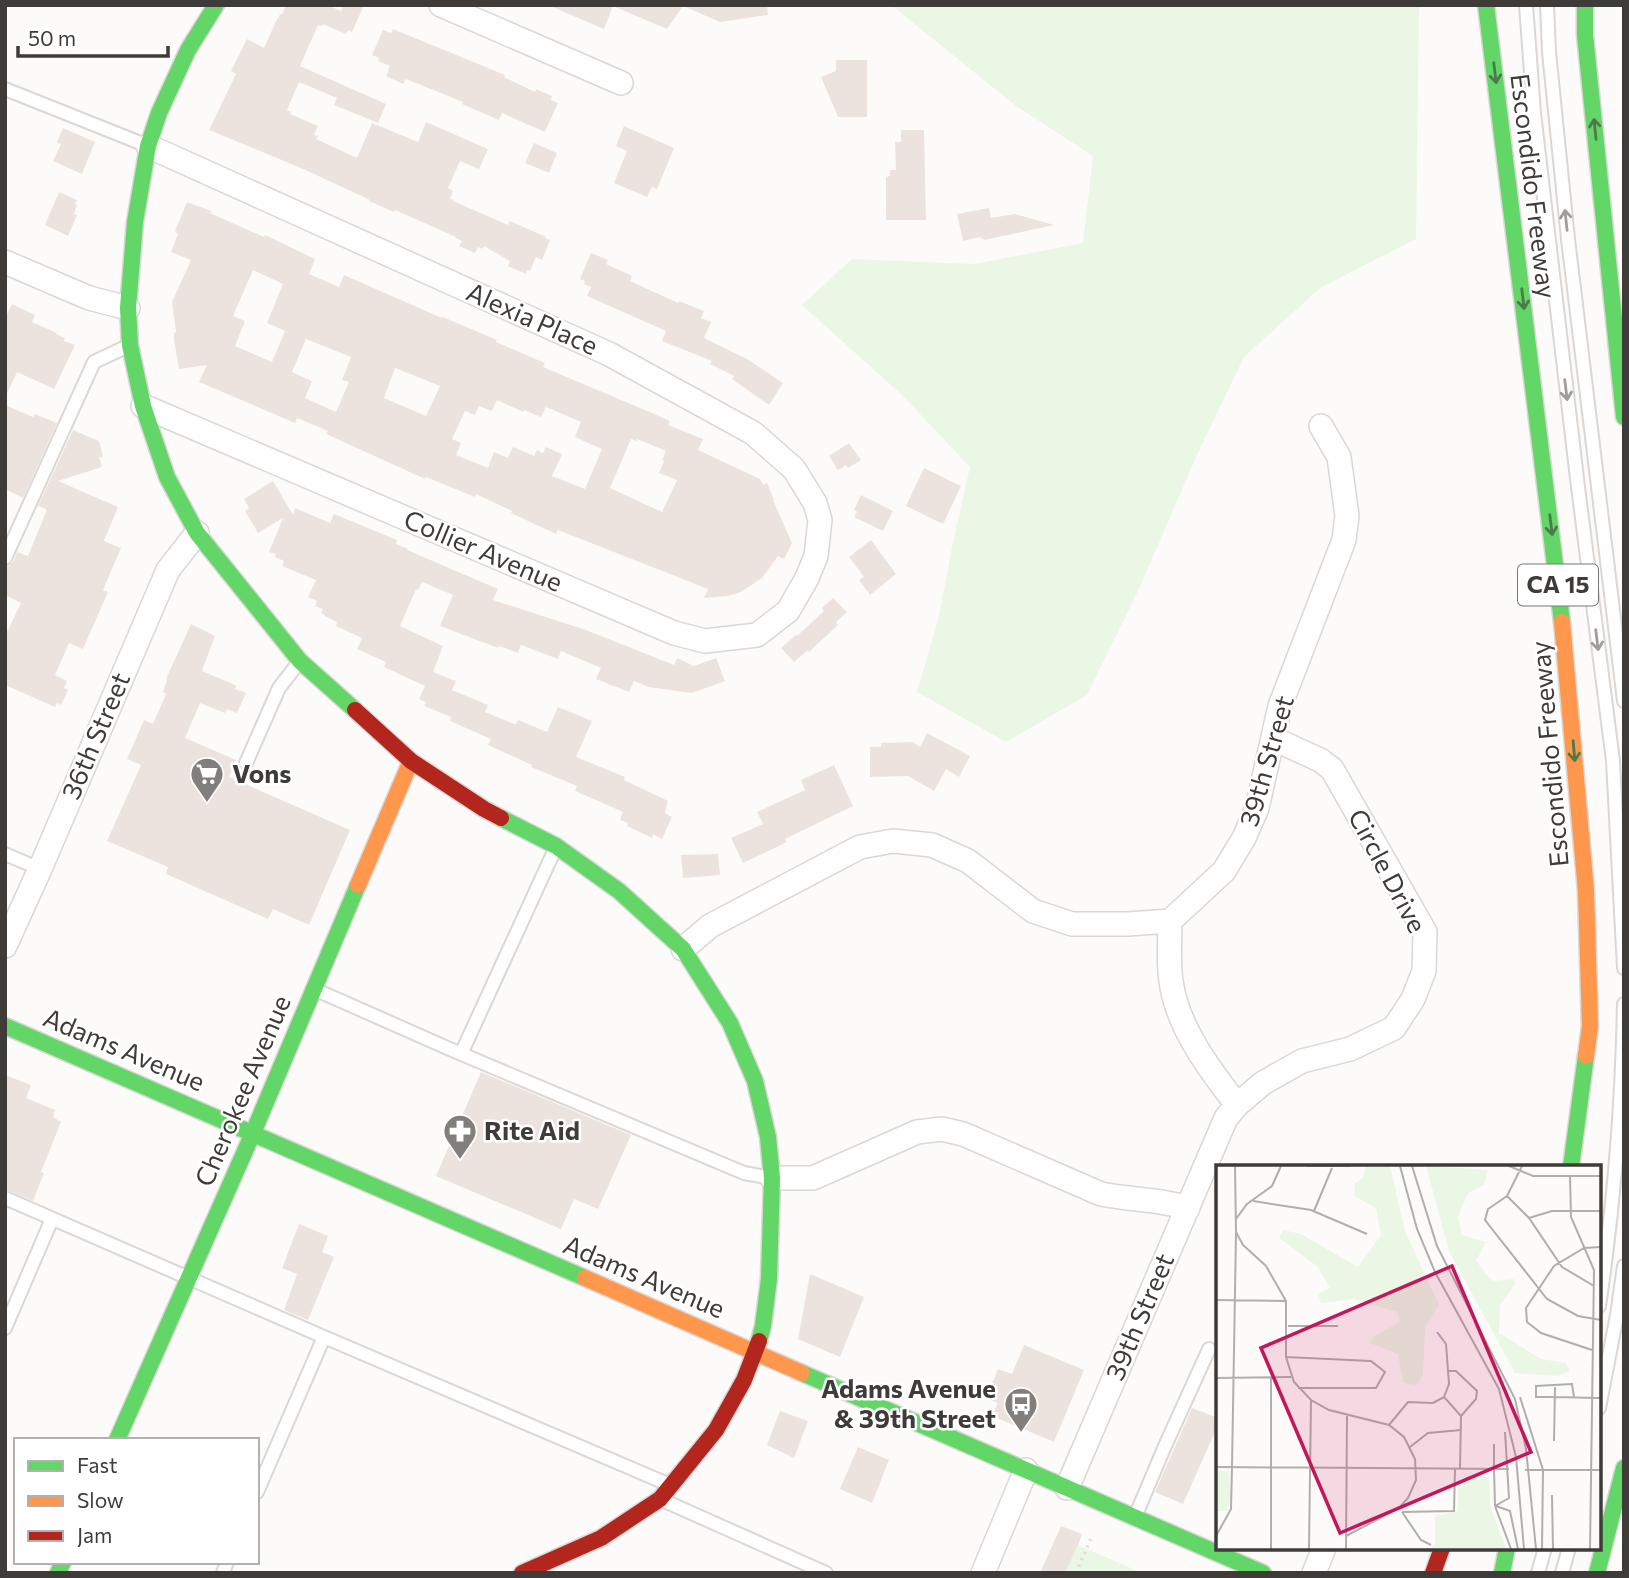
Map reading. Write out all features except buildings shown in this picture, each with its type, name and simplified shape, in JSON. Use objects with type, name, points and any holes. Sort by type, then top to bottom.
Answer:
[{"type":"main road","points":[[216,5],[188,50],[159,113],[148,146],[135,222],[128,307],[130,345],[143,406],[167,477],[197,533],[300,661],[411,761],[484,810],[556,846],[619,891],[683,949],[730,1023],[755,1081],[768,1137],[772,1178],[769,1279],[762,1326],[744,1380],[716,1430],[660,1499],[601,1538],[522,1573]]},
{"type":"main road","name":"Escondido Freeway","points":[[1486,5],[1566,652],[1586,891],[1590,1026],[1571,1165]]},
{"type":"main road","points":[[1585,5],[1585,35],[1624,417]]},
{"type":"main road","name":"Cherokee Avenue","points":[[118,1438],[253,1133],[411,761]]},
{"type":"main road","name":"Adams Avenue","points":[[5,1026],[1262,1573]]},
{"type":"main road","points":[[1597,1573],[1624,1468]]},
{"type":"main road","points":[[1433,1573],[1441,1550]]},
{"type":"main road","points":[[1502,1573],[1507,1550]]},
{"type":"street","points":[[441,5],[621,83]]},
{"type":"street","name":"Alexia Place","points":[[148,146],[609,354],[753,433],[794,469],[815,503],[820,520],[816,556],[807,578]]},
{"type":"street","points":[[5,262],[89,298],[128,307]]},
{"type":"street","name":"Collier Avenue","points":[[143,406],[674,633],[705,641],[757,635],[788,611],[807,578]]},
{"type":"street","name":"39th Street","points":[[1170,921],[1224,871],[1244,838],[1257,808],[1280,706],[1344,540],[1347,516],[1339,457],[1321,426]]},
{"type":"street","name":"36th Street","points":[[5,946],[168,570],[197,533]]},
{"type":"street","name":"Circle Drive","points":[[1237,1105],[1263,1083],[1302,1062],[1350,1049],[1394,1028],[1413,999],[1424,971],[1425,932],[1332,769],[1320,760],[1273,739]]},
{"type":"street","points":[[683,949],[710,926],[860,847],[893,841],[932,845],[968,862],[1033,911],[1072,924],[1170,921],[1171,981],[1178,1009],[1204,1062],[1237,1105]]},
{"type":"street","name":"39th Street","points":[[1067,1488],[1226,1118],[1237,1105]]},
{"type":"street","points":[[772,1178],[813,1178],[917,1132],[942,1129],[963,1134],[1101,1194],[1122,1199],[1168,1202],[1188,1208]]},
{"type":"street","points":[[983,1573],[1026,1470]]},
{"type":"street","points":[[1314,1573],[1323,1550]]},
{"type":"lane","points":[[1526,5],[1537,140],[1613,761],[1624,968]]},
{"type":"lane","points":[[1547,5],[1549,52],[1568,239],[1624,701]]},
{"type":"lane","points":[[5,89],[148,146]]},
{"type":"lane","points":[[5,558],[94,362],[130,345]]},
{"type":"lane","points":[[246,763],[279,688],[300,661]]},
{"type":"lane","points":[[461,1054],[556,846]]},
{"type":"lane","points":[[5,854],[40,869]]},
{"type":"lane","points":[[314,989],[744,1173],[772,1178]]},
{"type":"lane","points":[[1601,1290],[1616,1171],[1624,1004]]},
{"type":"lane","points":[[5,1198],[673,1486]]},
{"type":"lane","points":[[5,1328],[52,1219]]},
{"type":"lane","points":[[1601,1398],[1624,1266]]},
{"type":"lane","points":[[259,1487],[324,1337]]},
{"type":"lane","points":[[1135,1517],[1209,1349]]},
{"type":"lane","points":[[660,1499],[826,1573]]},
{"type":"lane","points":[[1538,1573],[1544,1550]]},
{"type":"lane","points":[[1562,1573],[1568,1550]]},
{"type":"path","points":[[1076,1573],[1091,1535]]},
{"type":"green space","points":[[891,5],[1419,5],[1416,239],[1320,288],[1244,357],[1197,455],[1138,591],[1087,695],[1006,742],[917,692],[939,616],[970,467],[902,395],[802,305],[852,259],[974,264],[1083,243],[1093,156],[1016,106]]},
{"type":"green space","points":[[1078,1545],[1142,1573],[1065,1573]]},
{"type":"traffic: fast","points":[[216,5],[188,50],[159,113],[148,146],[135,222],[128,308],[130,345],[143,406],[167,477],[197,533],[300,661],[355,710]]},
{"type":"traffic: fast","points":[[1486,5],[1562,622]]},
{"type":"traffic: fast","points":[[1585,5],[1585,35],[1624,417]]},
{"type":"traffic: fast","points":[[501,818],[556,846],[619,891],[683,949],[730,1023],[755,1081],[768,1137],[772,1178],[769,1279],[759,1341]]},
{"type":"traffic: fast","points":[[118,1438],[253,1133],[358,885]]},
{"type":"traffic: fast","points":[[5,1026],[585,1278]]},
{"type":"traffic: fast","points":[[1571,1165],[1586,1056]]},
{"type":"traffic: fast","points":[[802,1373],[1263,1573]]},
{"type":"traffic: fast","points":[[1597,1573],[1624,1468]]},
{"type":"traffic: fast","points":[[1502,1573],[1507,1550]]},
{"type":"traffic: fast","points":[[58,1573],[62,1564]]},
{"type":"traffic: slow","points":[[1562,622],[1586,891],[1590,1026],[1586,1056]]},
{"type":"traffic: slow","points":[[358,885],[411,761]]},
{"type":"traffic: slow","points":[[585,1278],[802,1373]]},
{"type":"traffic: jam","points":[[355,710],[411,761],[501,818]]},
{"type":"traffic: jam","points":[[522,1573],[601,1538],[660,1499],[716,1430],[744,1380],[759,1341]]},
{"type":"traffic: jam","points":[[1433,1573],[1441,1550]]},
{"type":"place","name":"Vons","points":[[207,804]]},
{"type":"place","name":"Rite Aid","points":[[460,1161]]},
{"type":"place","name":"Adams Avenue & 39th Street","points":[[1021,1434]]}]
